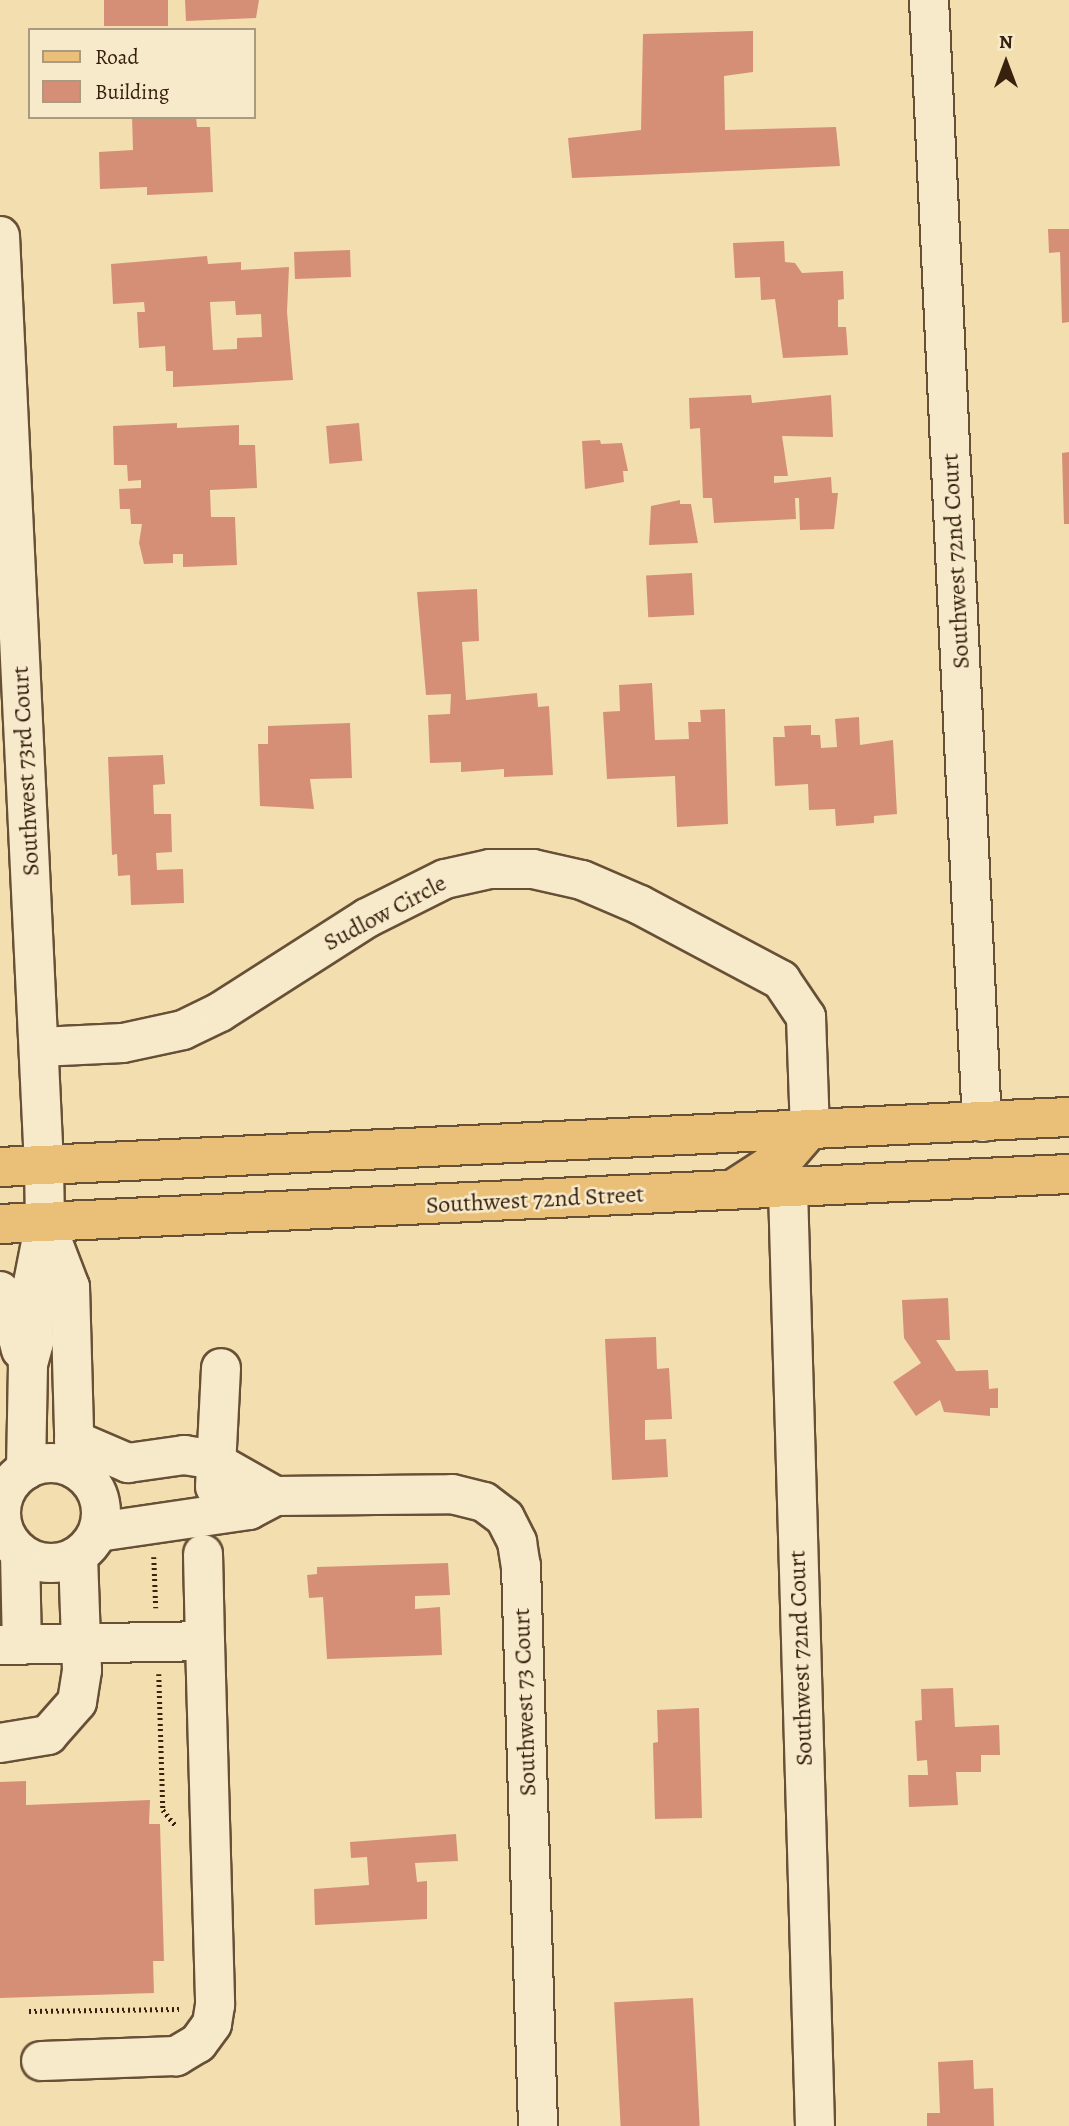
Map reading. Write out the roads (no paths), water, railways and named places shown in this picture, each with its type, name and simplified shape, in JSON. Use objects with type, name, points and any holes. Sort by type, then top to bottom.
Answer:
[{"type":"main road","points":[[0,1167],[1069,1117]]},
{"type":"main road","points":[[730,1191],[789,1153],[810,1129]]},
{"type":"main road","name":"Southwest 72nd Street","points":[[0,1224],[1069,1174]]},
{"type":"street","name":"Southwest 72nd Court","points":[[929,0],[982,1122]]},
{"type":"street","name":"Southwest 73rd Court","points":[[0,236],[40,1047],[45,1222]]},
{"type":"street","name":"Sudlow Circle","points":[[40,1047],[123,1043],[183,1030],[220,1013],[339,934],[425,888],[467,872],[533,869],[582,880],[640,905],[735,953],[786,985],[800,1003],[808,1030],[810,1129]]},
{"type":"street","name":"Southwest 72nd Court","points":[[788,1189],[815,2126]]},
{"type":"street","points":[[26,1470],[27,1365],[34,1342],[33,1283],[45,1222]]},
{"type":"street","points":[[0,1743],[48,1735],[70,1715],[80,1691],[88,1544],[99,1496],[75,1454],[70,1287],[45,1222]]},
{"type":"street","points":[[0,1291],[10,1307],[27,1365]]},
{"type":"street","points":[[216,1513],[214,1460],[220,1441],[220,1368]]},
{"type":"street","points":[[88,1544],[49,1563],[20,1553],[11,1543],[1,1519],[6,1491],[26,1470],[75,1454],[128,1463],[184,1455],[214,1460],[275,1496]]},
{"type":"street","name":"Southwest 73 Court","points":[[88,1544],[216,1513],[249,1510],[275,1496],[452,1494],[484,1502],[512,1528],[521,1566],[538,2126]]},
{"type":"street","points":[[20,1553],[11,1645],[205,1640]]},
{"type":"street","points":[[41,2061],[176,2056],[198,2043],[212,2024],[215,2005],[203,1554]]}]
